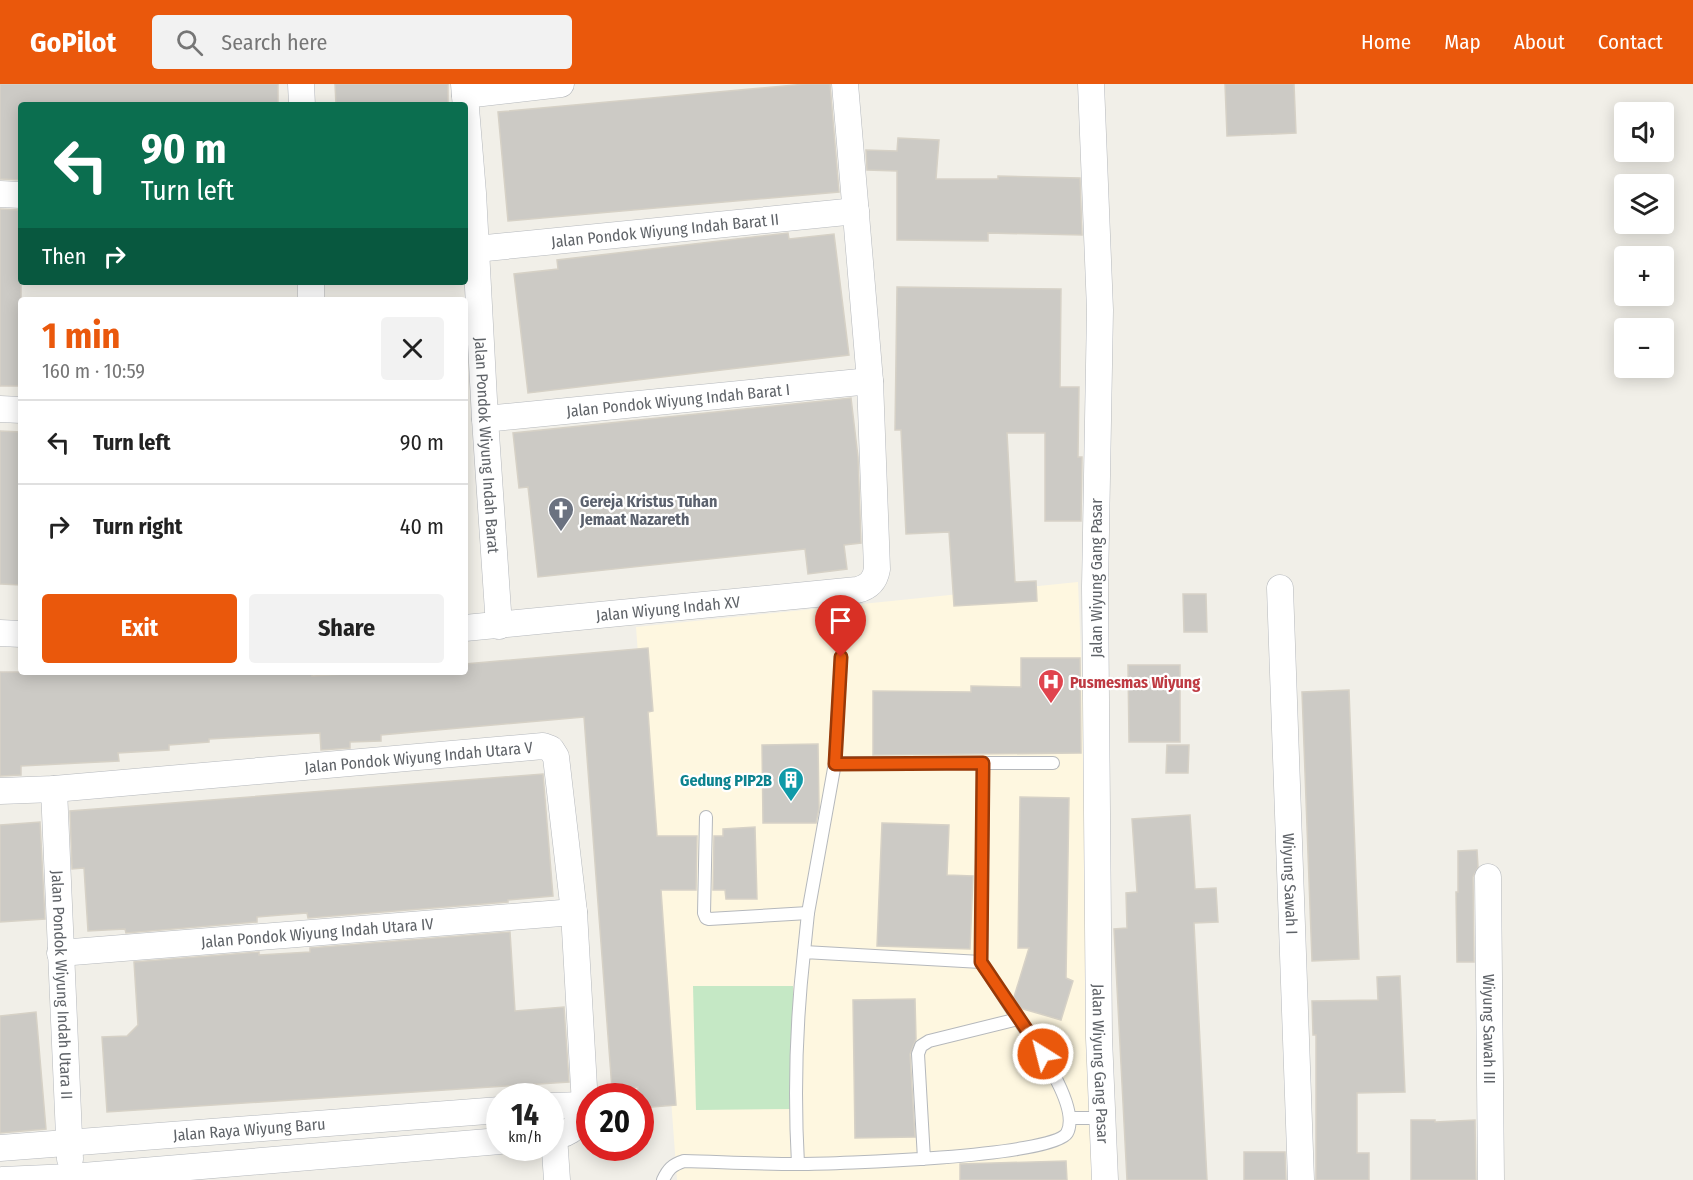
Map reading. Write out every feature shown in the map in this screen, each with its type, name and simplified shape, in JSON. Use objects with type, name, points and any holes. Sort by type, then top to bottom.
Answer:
[{"type":"street","points":[[301,84],[302,102]]},
{"type":"street","points":[[464,89],[561,84]]},
{"type":"street","points":[[845,84],[870,381]]},
{"type":"street","name":"Jalan Wiyung Gang Pasar","points":[[1091,84],[1100,310],[1095,587],[1098,1038],[1105,1180]]},
{"type":"street","name":"Jalan Pondok Wiyung Indah Barat","points":[[468,172],[476,249],[499,626]]},
{"type":"street","points":[[0,194],[18,195]]},
{"type":"street","name":"Jalan Pondok Wiyung Indah Barat II","points":[[476,249],[856,211]]},
{"type":"street","name":"Jalan Pondok Wiyung Indah Barat I","points":[[485,419],[870,381]]},
{"type":"street","name":"Jalan Wiyung Indah XV","points":[[468,628],[857,590],[866,587],[876,576],[877,569],[870,381]]},
{"type":"street","points":[[0,409],[18,410]]},
{"type":"street","name":"Wiyung Sawah I","points":[[1280,588],[1301,1180]]},
{"type":"street","points":[[0,633],[18,634]]},
{"type":"street","name":"Jalan Pondok Wiyung Indah Utara V","points":[[0,791],[54,789],[547,747],[555,753],[556,757],[574,912],[584,1083]]},
{"type":"street","name":"Jalan Pondok Wiyung Indah Utara II","points":[[54,789],[71,1178]]},
{"type":"street","name":"Wiyung Sawah III","points":[[1488,877],[1491,1180]]},
{"type":"street","name":"Jalan Pondok Wiyung Indah Utara IV","points":[[60,953],[574,912]]},
{"type":"street","name":"Jalan Raya Wiyung Baru","points":[[0,1148],[486,1111]]},
{"type":"street","name":"Jalan Raya Wiyung Baru","points":[[2,1180],[71,1178],[486,1142]]},
{"type":"street","points":[[555,1161],[557,1180]]},
{"type":"lane","points":[[798,1164],[795,1116],[798,1009],[808,913],[835,764],[841,657]]},
{"type":"lane","points":[[663,1180],[674,1164],[684,1161],[798,1164],[924,1159],[1040,1146],[1063,1137],[1067,1132],[1070,1118],[1057,1082],[1043,1054],[981,962],[983,763]]},
{"type":"lane","points":[[835,764],[1053,763]]},
{"type":"lane","points":[[706,817],[704,913],[706,918],[808,913]]},
{"type":"lane","points":[[804,952],[981,962]]},
{"type":"lane","points":[[924,1159],[918,1054],[921,1046],[930,1041],[1018,1019]]},
{"type":"lane","points":[[1070,1118],[1103,1118]]},
{"type":"shaded area","points":[[1078,582],[1102,1180],[677,1180],[636,627]]},
{"type":"green space","points":[[693,986],[793,986],[795,1109],[696,1110]]},
{"type":"building","points":[[0,84],[278,84],[278,102],[18,102],[18,180],[0,179]]},
{"type":"building","points":[[335,84],[448,84],[448,102],[336,102]]},
{"type":"building","points":[[806,84],[830,84],[839,192],[508,221],[498,112]]},
{"type":"building","points":[[1225,84],[1294,84],[1296,133],[1227,136]]},
{"type":"building","points":[[898,138],[939,140],[936,179],[998,179],[998,176],[1080,178],[1082,235],[988,233],[988,241],[897,240],[897,171],[867,170],[866,150],[897,151]]},
{"type":"building","points":[[0,209],[18,210],[18,285],[21,285],[21,297],[18,297],[18,386],[0,386]]},
{"type":"building","points":[[788,233],[789,239],[834,234],[849,355],[528,393],[514,274],[558,269],[557,260]]},
{"type":"building","points":[[897,287],[1061,289],[1060,387],[1079,387],[1078,457],[1082,457],[1081,521],[1045,521],[1045,433],[1007,433],[1015,582],[1036,581],[1037,601],[954,606],[949,532],[906,534],[901,430],[895,430]]},
{"type":"building","points":[[851,398],[858,457],[861,543],[844,545],[847,569],[808,574],[805,549],[538,577],[528,487],[519,488],[513,433]]},
{"type":"building","points":[[0,431],[18,432],[18,585],[0,584]]},
{"type":"building","points":[[1183,594],[1206,594],[1207,632],[1184,632]]},
{"type":"building","points":[[648,648],[653,711],[648,712],[657,836],[697,836],[696,890],[661,890],[676,1105],[654,1107],[654,1083],[612,1083],[584,717],[381,735],[381,741],[350,742],[350,748],[321,750],[320,733],[209,739],[209,742],[169,745],[169,750],[118,753],[119,761],[21,766],[21,775],[0,776],[0,672],[18,672],[18,675],[468,675],[468,664]]},
{"type":"building","points":[[1021,658],[1080,658],[1081,753],[873,755],[873,691],[971,692],[971,686],[1021,687]]},
{"type":"building","points":[[1128,665],[1180,665],[1180,742],[1129,742]]},
{"type":"building","points":[[1349,690],[1359,959],[1312,961],[1302,692]]},
{"type":"building","name":"Gedung PIP2B","points":[[818,744],[819,808],[816,823],[763,823],[762,745]]},
{"type":"building","points":[[1167,745],[1189,745],[1188,773],[1166,773]]},
{"type":"building","points":[[543,774],[553,896],[508,900],[508,902],[308,918],[307,913],[257,917],[257,922],[126,933],[125,929],[88,931],[84,868],[72,869],[70,811]]},
{"type":"building","points":[[1020,797],[1069,798],[1066,978],[1073,981],[1061,1020],[1020,1008],[1014,997],[1029,948],[1018,948]]},
{"type":"building","points":[[1190,815],[1195,889],[1216,888],[1218,922],[1194,923],[1207,1180],[1127,1180],[1114,929],[1127,928],[1126,893],[1137,892],[1132,819]]},
{"type":"building","points":[[40,822],[45,919],[0,922],[0,825]]},
{"type":"building","points":[[882,823],[949,825],[947,875],[973,876],[970,949],[877,946]]},
{"type":"building","points":[[755,827],[757,899],[726,899],[725,890],[713,890],[714,836],[723,836],[723,829]]},
{"type":"building","points":[[1477,850],[1478,867],[1473,877],[1474,962],[1457,962],[1458,851]]},
{"type":"building","points":[[510,932],[515,1011],[564,1007],[569,1082],[486,1083],[486,1087],[107,1112],[102,1037],[127,1036],[138,1025],[134,962],[259,952],[259,955],[310,952],[310,948]]},
{"type":"building","points":[[1400,976],[1405,1092],[1357,1093],[1357,1153],[1369,1153],[1369,1180],[1316,1180],[1316,1035],[1313,1035],[1312,1001],[1378,1000],[1377,977]]},
{"type":"building","points":[[915,999],[916,1039],[910,1054],[915,1137],[855,1138],[853,1000]]},
{"type":"building","points":[[36,1012],[46,1129],[0,1133],[0,1016]]},
{"type":"building","points":[[1411,1120],[1435,1120],[1435,1122],[1475,1120],[1476,1180],[1411,1180]]},
{"type":"building","points":[[1244,1152],[1285,1152],[1286,1180],[1244,1180]]},
{"type":"building","points":[[1066,1161],[1067,1180],[960,1180],[960,1164]]},
{"type":"place","name":"Gereja Kristus Tuhan Jemaat Nazareth","points":[[561,533]]},
{"type":"place","name":"Pusmesmas Wiyung","points":[[1051,705]]},
{"type":"place","name":"Gedung PIP2B","points":[[791,803]]},
{"type":"route","points":[[841,657],[835,764],[983,763],[981,962],[1043,1054]]}]
